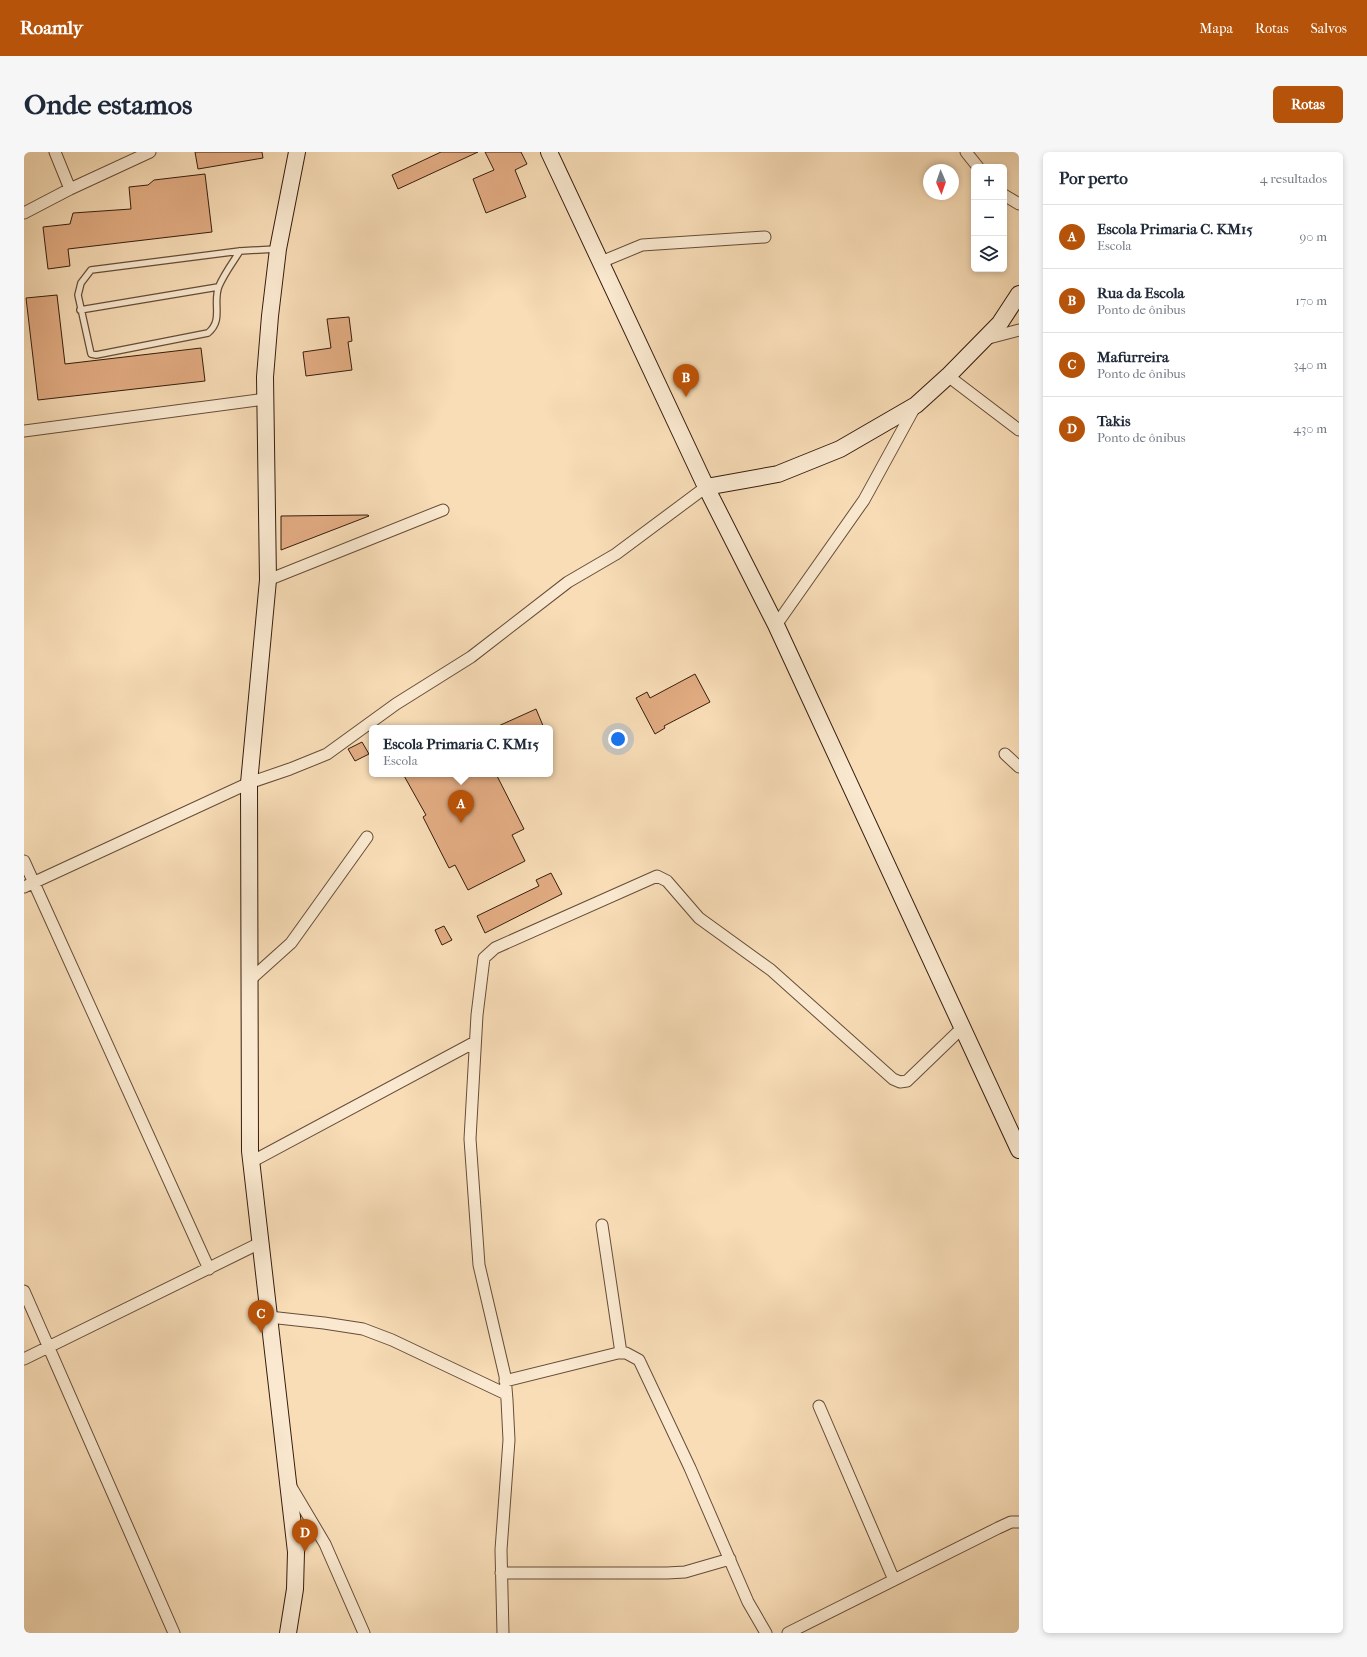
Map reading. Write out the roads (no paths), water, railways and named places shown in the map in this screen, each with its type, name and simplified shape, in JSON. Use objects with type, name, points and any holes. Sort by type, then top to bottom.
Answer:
[{"type":"street","points":[[55,152],[70,189]]},
{"type":"street","points":[[24,213],[70,189],[150,152]]},
{"type":"street","points":[[288,1633],[295,1589],[296,1552],[251,1162],[250,783],[268,580],[265,399],[270,316],[278,248],[297,152]]},
{"type":"street","points":[[549,152],[706,487],[776,625],[1019,1150]]},
{"type":"street","points":[[966,152],[976,164]]},
{"type":"street","points":[[1007,197],[1019,204]]},
{"type":"street","points":[[601,262],[642,245],[765,237]]},
{"type":"street","points":[[29,884],[250,783],[327,754],[396,704],[471,657],[568,582],[616,554],[706,487],[778,474],[840,449],[916,405],[948,376],[1000,323],[1019,294]]},
{"type":"street","points":[[983,340],[1019,330]]},
{"type":"street","points":[[948,376],[1019,430]]},
{"type":"street","points":[[24,431],[265,399]]},
{"type":"street","points":[[776,625],[864,500],[916,405]]},
{"type":"street","points":[[268,580],[443,510]]},
{"type":"street","points":[[1005,754],[1019,768]]},
{"type":"street","points":[[251,979],[290,943],[367,837]]},
{"type":"street","points":[[24,861],[29,884],[209,1269]]},
{"type":"street","points":[[503,1633],[500,1550],[509,1440],[506,1394],[505,1381],[480,1265],[474,1205],[470,1138],[475,1042],[484,958],[495,948],[657,876],[667,881],[699,918],[771,970],[893,1079],[900,1082],[907,1081],[962,1028]]},
{"type":"street","points":[[251,1162],[475,1042]]},
{"type":"street","points":[[602,1225],[620,1353]]},
{"type":"street","points":[[24,1359],[260,1243]]},
{"type":"street","points":[[24,1291],[174,1633]]},
{"type":"street","points":[[269,1317],[363,1329],[392,1340],[506,1394]]},
{"type":"street","points":[[505,1381],[620,1353],[632,1355],[639,1360],[690,1468],[748,1602],[766,1633]]},
{"type":"street","points":[[819,1406],[894,1580]]},
{"type":"street","points":[[288,1482],[325,1544],[364,1633]]},
{"type":"street","points":[[788,1633],[1011,1522],[1019,1522]]},
{"type":"street","points":[[501,1573],[685,1572],[730,1559]]},
{"type":"lane","points":[[240,251],[218,287],[217,322],[208,333],[96,355],[91,354],[80,310],[78,295],[86,275],[91,270],[240,251],[278,248]]},
{"type":"lane","points":[[80,310],[218,287]]},
{"type":"place","name":"Rua da Escola","points":[[686,397]]},
{"type":"place","name":"Escola Primaria C. KM15","points":[[461,823]]},
{"type":"place","name":"Mafurreira","points":[[261,1333]]},
{"type":"place","name":"Takis","points":[[305,1552]]}]
